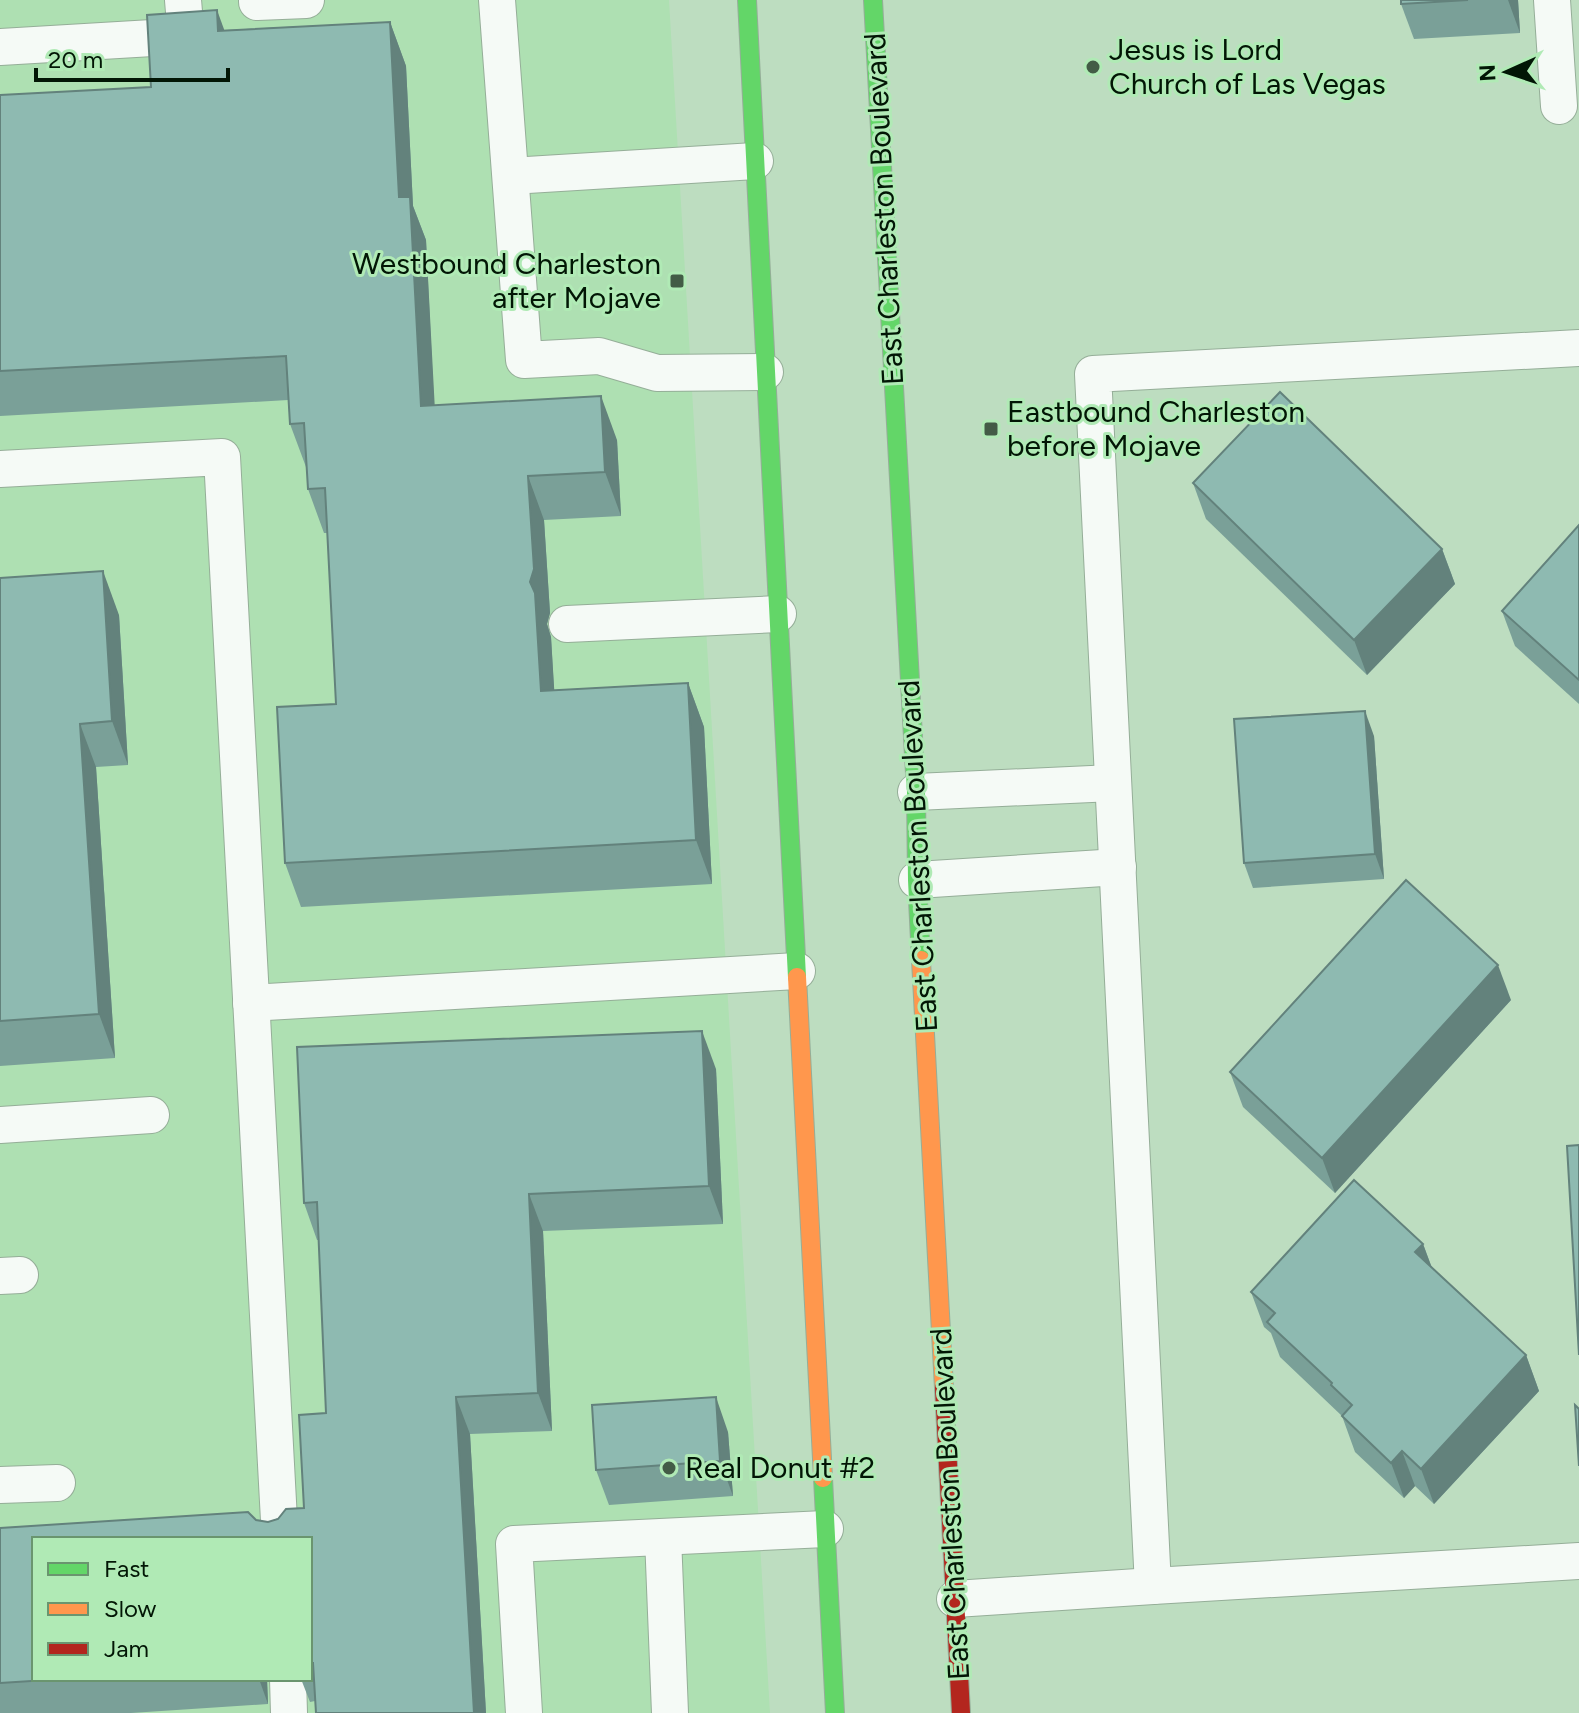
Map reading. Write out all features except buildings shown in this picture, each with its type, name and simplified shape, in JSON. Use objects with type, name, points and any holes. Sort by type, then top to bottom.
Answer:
[{"type":"main road","points":[[747,0],[835,1713]]},
{"type":"main road","name":"East Charleston Boulevard","points":[[873,0],[961,1713]]},
{"type":"lane","points":[[0,47],[186,36],[183,0]]},
{"type":"lane","points":[[257,0],[306,0]]},
{"type":"lane","points":[[497,0],[524,360],[599,356],[657,373],[765,372]]},
{"type":"lane","points":[[1552,0],[1559,106]]},
{"type":"lane","points":[[511,176],[755,161]]},
{"type":"lane","points":[[1153,1586],[1093,374],[1579,348]]},
{"type":"lane","points":[[0,469],[222,457],[280,1537]]},
{"type":"lane","points":[[567,624],[778,614]]},
{"type":"lane","points":[[916,792],[1113,783]]},
{"type":"lane","points":[[917,880],[1118,867]]},
{"type":"lane","points":[[251,1003],[797,971]]},
{"type":"lane","points":[[0,1125],[151,1115]]},
{"type":"lane","points":[[0,1485],[57,1483]]},
{"type":"lane","points":[[524,1713],[514,1544],[825,1529]]},
{"type":"lane","points":[[663,1537],[670,1713]]},
{"type":"lane","points":[[955,1599],[1579,1561]]},
{"type":"lane","points":[[288,1681],[289,1713]]},
{"type":"shaded area","points":[[0,0],[669,0],[770,1713],[0,1713]]},
{"type":"traffic: fast","points":[[747,0],[797,977]]},
{"type":"traffic: fast","points":[[873,0],[916,792],[921,960]]},
{"type":"traffic: fast","points":[[823,1478],[835,1713]]},
{"type":"traffic: slow","points":[[921,960],[944,1388]]},
{"type":"traffic: slow","points":[[797,977],[823,1478]]},
{"type":"traffic: jam","points":[[944,1388],[961,1713]]},
{"type":"place","name":"Jesus is Lord Church of Las Vegas","points":[[1093,67]]},
{"type":"place","name":"Westbound Charleston after Mojave","points":[[677,281]]},
{"type":"place","name":"Eastbound Charleston before Mojave","points":[[991,429]]},
{"type":"place","name":"Real Donut #2","points":[[669,1468]]}]
